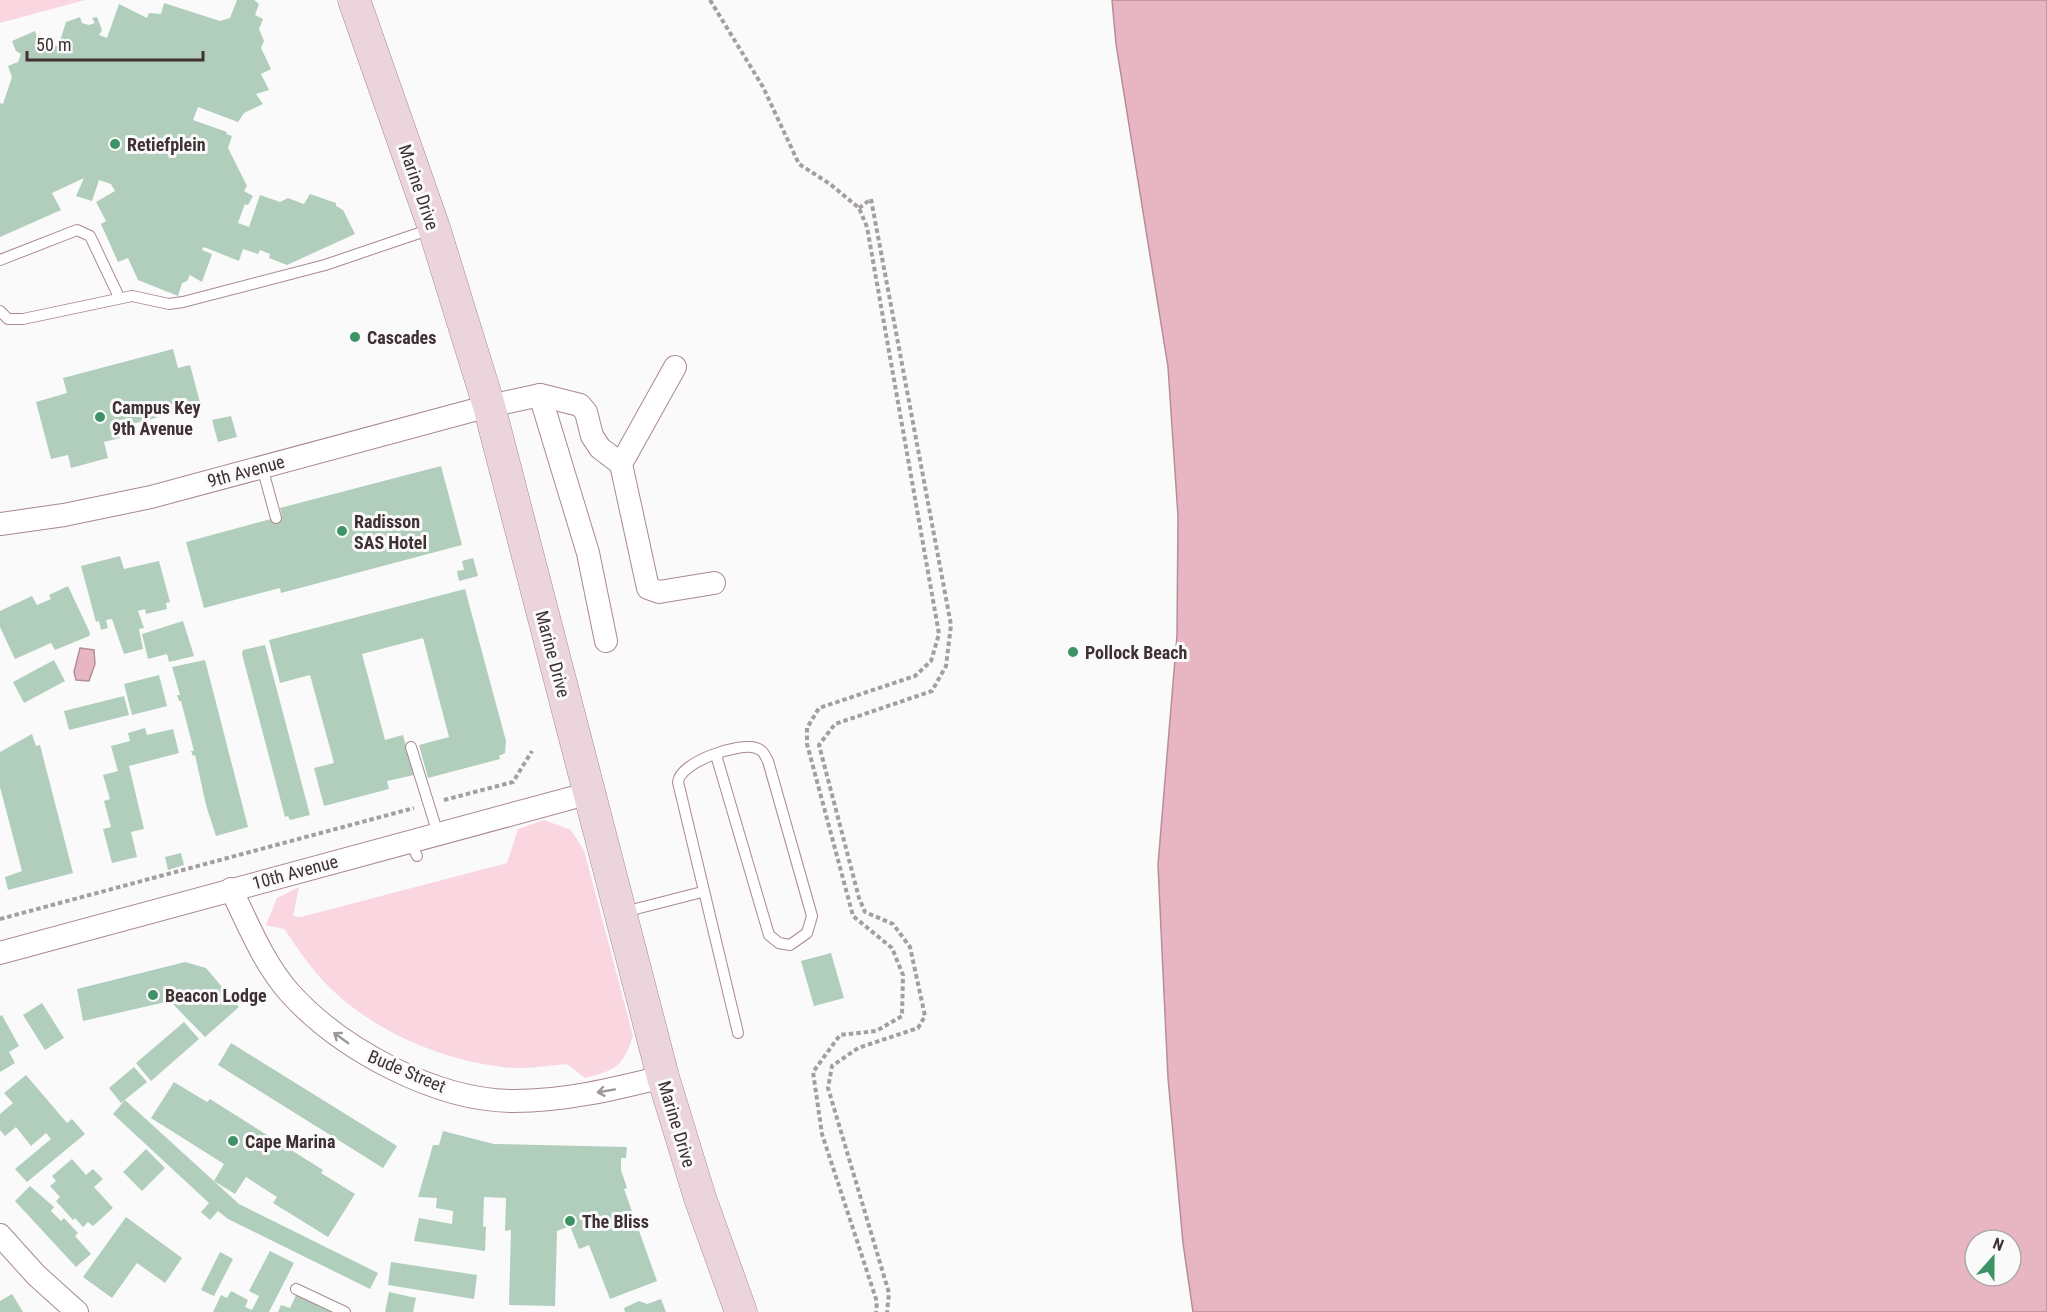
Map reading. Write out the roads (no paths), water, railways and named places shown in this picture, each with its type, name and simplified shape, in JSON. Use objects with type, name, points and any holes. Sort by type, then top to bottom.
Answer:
[{"type":"main road","name":"Marine Drive","points":[[354,0],[434,228],[489,406],[663,1077],[700,1198],[741,1312]]},
{"type":"street","points":[[621,464],[675,367]]},
{"type":"street","name":"9th Avenue","points":[[0,524],[128,503],[489,406],[540,395]]},
{"type":"street","points":[[540,395],[580,405],[586,412],[592,436],[600,448],[621,464],[648,588],[659,592],[714,583]]},
{"type":"street","points":[[540,395],[588,554],[606,641]]},
{"type":"street","name":"10th Avenue","points":[[0,953],[231,889],[414,848],[438,834],[590,793]]},
{"type":"street","name":"Bude Street","points":[[231,889],[265,959],[300,1003],[353,1047],[477,1097],[513,1101],[569,1097],[663,1077]]},
{"type":"street","points":[[0,1235],[36,1275],[77,1312]]},
{"type":"lane","points":[[0,311],[8,319],[23,319],[119,297],[132,296],[169,304],[183,302],[325,265],[434,228]]},
{"type":"lane","points":[[0,260],[77,230],[82,231],[90,236],[119,297]]},
{"type":"lane","points":[[261,466],[276,518]]},
{"type":"lane","points":[[411,747],[438,834]]},
{"type":"lane","points":[[716,755],[766,928],[772,939],[790,945],[807,933],[812,916],[768,761],[763,752],[753,747],[716,755],[690,764],[678,777],[702,892],[738,1034]]},
{"type":"lane","points":[[621,912],[702,892]]},
{"type":"lane","points":[[296,1289],[345,1312]]},
{"type":"place","name":"Retiefplein","points":[[115,144]]},
{"type":"place","name":"Cascades","points":[[355,337]]},
{"type":"place","name":"Campus Key 9th Avenue","points":[[100,417]]},
{"type":"place","name":"Radisson SAS Hotel","points":[[342,531]]},
{"type":"place","name":"Pollock Beach","points":[[1073,652]]},
{"type":"place","name":"Beacon Lodge","points":[[153,995]]},
{"type":"place","name":"Cape Marina","points":[[233,1141]]},
{"type":"place","name":"The Bliss","points":[[570,1221]]}]
